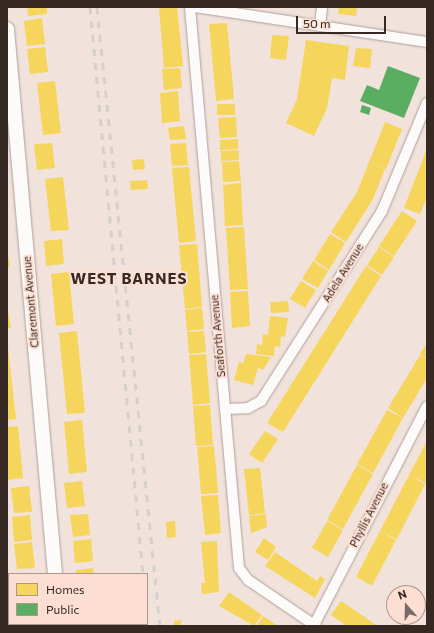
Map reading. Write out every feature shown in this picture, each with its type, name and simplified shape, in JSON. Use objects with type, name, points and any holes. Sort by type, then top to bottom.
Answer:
[{"type":"street","name":"Seaforth Avenue","points":[[190,7],[239,568],[248,580],[315,625]]},
{"type":"street","points":[[195,7],[427,42]]},
{"type":"street","points":[[320,26],[322,7]]},
{"type":"street","name":"Claremont Avenue","points":[[7,29],[55,573]]},
{"type":"street","name":"Adela Avenue","points":[[225,409],[248,408],[261,401],[382,211],[427,103]]},
{"type":"street","name":"Phyllis Avenue","points":[[315,625],[427,406]]},
{"type":"building: Homes","points":[[27,7],[47,7],[47,14],[28,16]]},
{"type":"building: Homes","points":[[159,7],[177,7],[183,66],[164,68]]},
{"type":"building: Homes","points":[[339,7],[357,7],[356,16],[338,14]]},
{"type":"building: Homes","points":[[42,18],[45,44],[27,46],[24,21]]},
{"type":"building: Homes","points":[[227,23],[234,99],[216,101],[209,24]]},
{"type":"building: Homes","points":[[272,35],[289,36],[286,60],[270,58]]},
{"type":"building: Homes","points":[[306,40],[349,46],[345,80],[332,78],[327,108],[314,136],[286,123],[297,99]]},
{"type":"building: Homes","points":[[45,47],[48,72],[30,74],[27,49]]},
{"type":"building: Homes","points":[[356,48],[372,49],[370,68],[353,66]]},
{"type":"building: Homes","points":[[180,68],[182,88],[164,90],[162,69]]},
{"type":"building: Homes","points":[[55,81],[61,133],[43,135],[37,83]]},
{"type":"building: Homes","points":[[178,91],[180,121],[162,123],[160,93]]},
{"type":"building: Homes","points":[[217,104],[235,104],[235,115],[217,115]]},
{"type":"building: Homes","points":[[236,117],[237,137],[220,138],[218,118]]},
{"type":"building: Homes","points":[[385,122],[402,129],[386,169],[369,162]]},
{"type":"building: Homes","points":[[184,126],[186,139],[170,140],[168,128]]},
{"type":"building: Homes","points":[[238,139],[238,149],[220,150],[220,140]]},
{"type":"building: Homes","points":[[52,143],[55,168],[37,170],[34,144]]},
{"type":"building: Homes","points":[[186,143],[188,165],[172,166],[170,144]]},
{"type":"building: Homes","points":[[427,148],[427,197],[420,214],[404,208]]},
{"type":"building: Homes","points":[[239,150],[239,160],[221,161],[221,151]]},
{"type":"building: Homes","points":[[144,159],[145,169],[133,170],[132,160]]},
{"type":"building: Homes","points":[[239,161],[241,181],[223,182],[222,162]]},
{"type":"building: Homes","points":[[369,162],[385,169],[373,199],[346,242],[331,232],[357,192]]},
{"type":"building: Homes","points":[[189,167],[196,241],[179,243],[172,168]]},
{"type":"building: Homes","points":[[63,177],[69,230],[51,231],[45,179]]},
{"type":"building: Homes","points":[[147,180],[148,189],[131,190],[130,181]]},
{"type":"building: Homes","points":[[241,183],[243,225],[225,226],[223,185]]},
{"type":"building: Homes","points":[[402,211],[417,221],[394,256],[379,246]]},
{"type":"building: Homes","points":[[244,227],[248,289],[230,290],[226,228]]},
{"type":"building: Homes","points":[[330,234],[345,243],[329,270],[314,260]]},
{"type":"building: Homes","points":[[62,239],[64,264],[46,266],[44,241]]},
{"type":"building: Homes","points":[[197,244],[202,307],[185,309],[179,245]]},
{"type":"building: Homes","points":[[379,247],[394,257],[382,275],[367,265]]},
{"type":"building: Homes","points":[[7,248],[10,267],[7,267]]},
{"type":"building: Homes","points":[[313,261],[328,271],[318,288],[302,279]]},
{"type":"building: Homes","points":[[366,266],[381,276],[283,432],[267,423]]},
{"type":"building: Homes","points":[[69,272],[74,324],[56,326],[51,274]]},
{"type":"building: Homes","points":[[301,281],[316,290],[305,308],[290,299]]},
{"type":"building: Homes","points":[[248,291],[250,326],[232,328],[230,292]]},
{"type":"building: Homes","points":[[288,301],[289,312],[271,313],[270,302]]},
{"type":"building: Homes","points":[[7,304],[11,328],[7,329]]},
{"type":"building: Homes","points":[[202,308],[204,329],[187,331],[185,310]]},
{"type":"building: Homes","points":[[270,316],[288,318],[285,337],[281,336],[280,347],[275,346],[274,356],[256,354],[257,344],[262,345],[263,334],[268,335]]},
{"type":"building: Homes","points":[[77,331],[85,413],[67,414],[59,333]]},
{"type":"building: Homes","points":[[204,331],[206,352],[189,354],[187,332]]},
{"type":"building: Homes","points":[[7,338],[16,419],[7,420]]},
{"type":"building: Homes","points":[[427,343],[427,358],[420,354]]},
{"type":"building: Homes","points":[[206,354],[210,403],[193,405],[189,355]]},
{"type":"building: Homes","points":[[246,354],[271,357],[263,370],[258,368],[253,385],[234,380],[239,362],[243,363]]},
{"type":"building: Homes","points":[[420,355],[427,359],[427,378],[403,418],[388,408]]},
{"type":"building: Homes","points":[[210,405],[213,445],[196,446],[193,406]]},
{"type":"building: Homes","points":[[387,410],[403,418],[373,473],[357,464]]},
{"type":"building: Homes","points":[[82,420],[87,472],[69,474],[64,422]]},
{"type":"building: Homes","points":[[18,426],[23,478],[7,480],[7,427]]},
{"type":"building: Homes","points":[[265,431],[278,439],[262,463],[249,454]]},
{"type":"building: Homes","points":[[427,441],[427,480],[426,483],[409,475]]},
{"type":"building: Homes","points":[[214,446],[218,493],[201,494],[197,447]]},
{"type":"building: Homes","points":[[357,465],[373,474],[343,529],[327,520]]},
{"type":"building: Homes","points":[[260,468],[265,513],[249,515],[244,469]]},
{"type":"building: Homes","points":[[409,475],[425,484],[397,539],[380,531]]},
{"type":"building: Homes","points":[[82,481],[85,506],[67,508],[64,483]]},
{"type":"building: Homes","points":[[29,486],[32,512],[14,513],[11,488]]},
{"type":"building: Homes","points":[[218,495],[221,533],[205,535],[201,496]]},
{"type":"building: Homes","points":[[88,514],[90,535],[73,537],[70,515]]},
{"type":"building: Homes","points":[[266,514],[267,527],[251,533],[249,516]]},
{"type":"building: Homes","points":[[30,515],[32,540],[14,542],[12,517]]},
{"type":"building: Homes","points":[[175,521],[176,537],[167,538],[166,522]]},
{"type":"building: Homes","points":[[327,521],[343,530],[328,557],[312,548]]},
{"type":"building: Homes","points":[[380,531],[396,540],[372,586],[356,577]]},
{"type":"building: Homes","points":[[264,538],[276,547],[268,560],[255,552]]},
{"type":"building: Homes","points":[[91,539],[93,561],[75,563],[73,541]]},
{"type":"building: Homes","points":[[217,541],[219,592],[202,594],[201,583],[205,583],[201,542]]},
{"type":"building: Homes","points":[[32,542],[35,568],[17,569],[14,544]]},
{"type":"building: Homes","points":[[275,552],[317,581],[320,576],[325,579],[315,598],[265,566]]},
{"type":"building: Homes","points":[[93,568],[94,573],[76,573],[76,570]]},
{"type":"building: Homes","points":[[229,592],[262,615],[254,626],[219,606]]},
{"type":"building: Homes","points":[[341,601],[377,626],[347,626],[331,615]]},
{"type":"building: Homes","points":[[263,616],[278,626],[257,626]]},
{"type":"building: Homes","points":[[181,620],[181,626],[174,626],[174,621]]},
{"type":"building: Homes","points":[[80,625],[98,625],[98,626]]},
{"type":"building: Public","points":[[388,66],[420,78],[404,118],[360,101],[367,85],[379,90]]},
{"type":"building: Public","points":[[362,105],[371,108],[369,115],[360,112]]},
{"type":"railway","points":[[90,7],[143,573]]},
{"type":"railway","points":[[97,7],[160,626]]},
{"type":"district","name":"WEST BARNES","points":[[129,279]]}]
